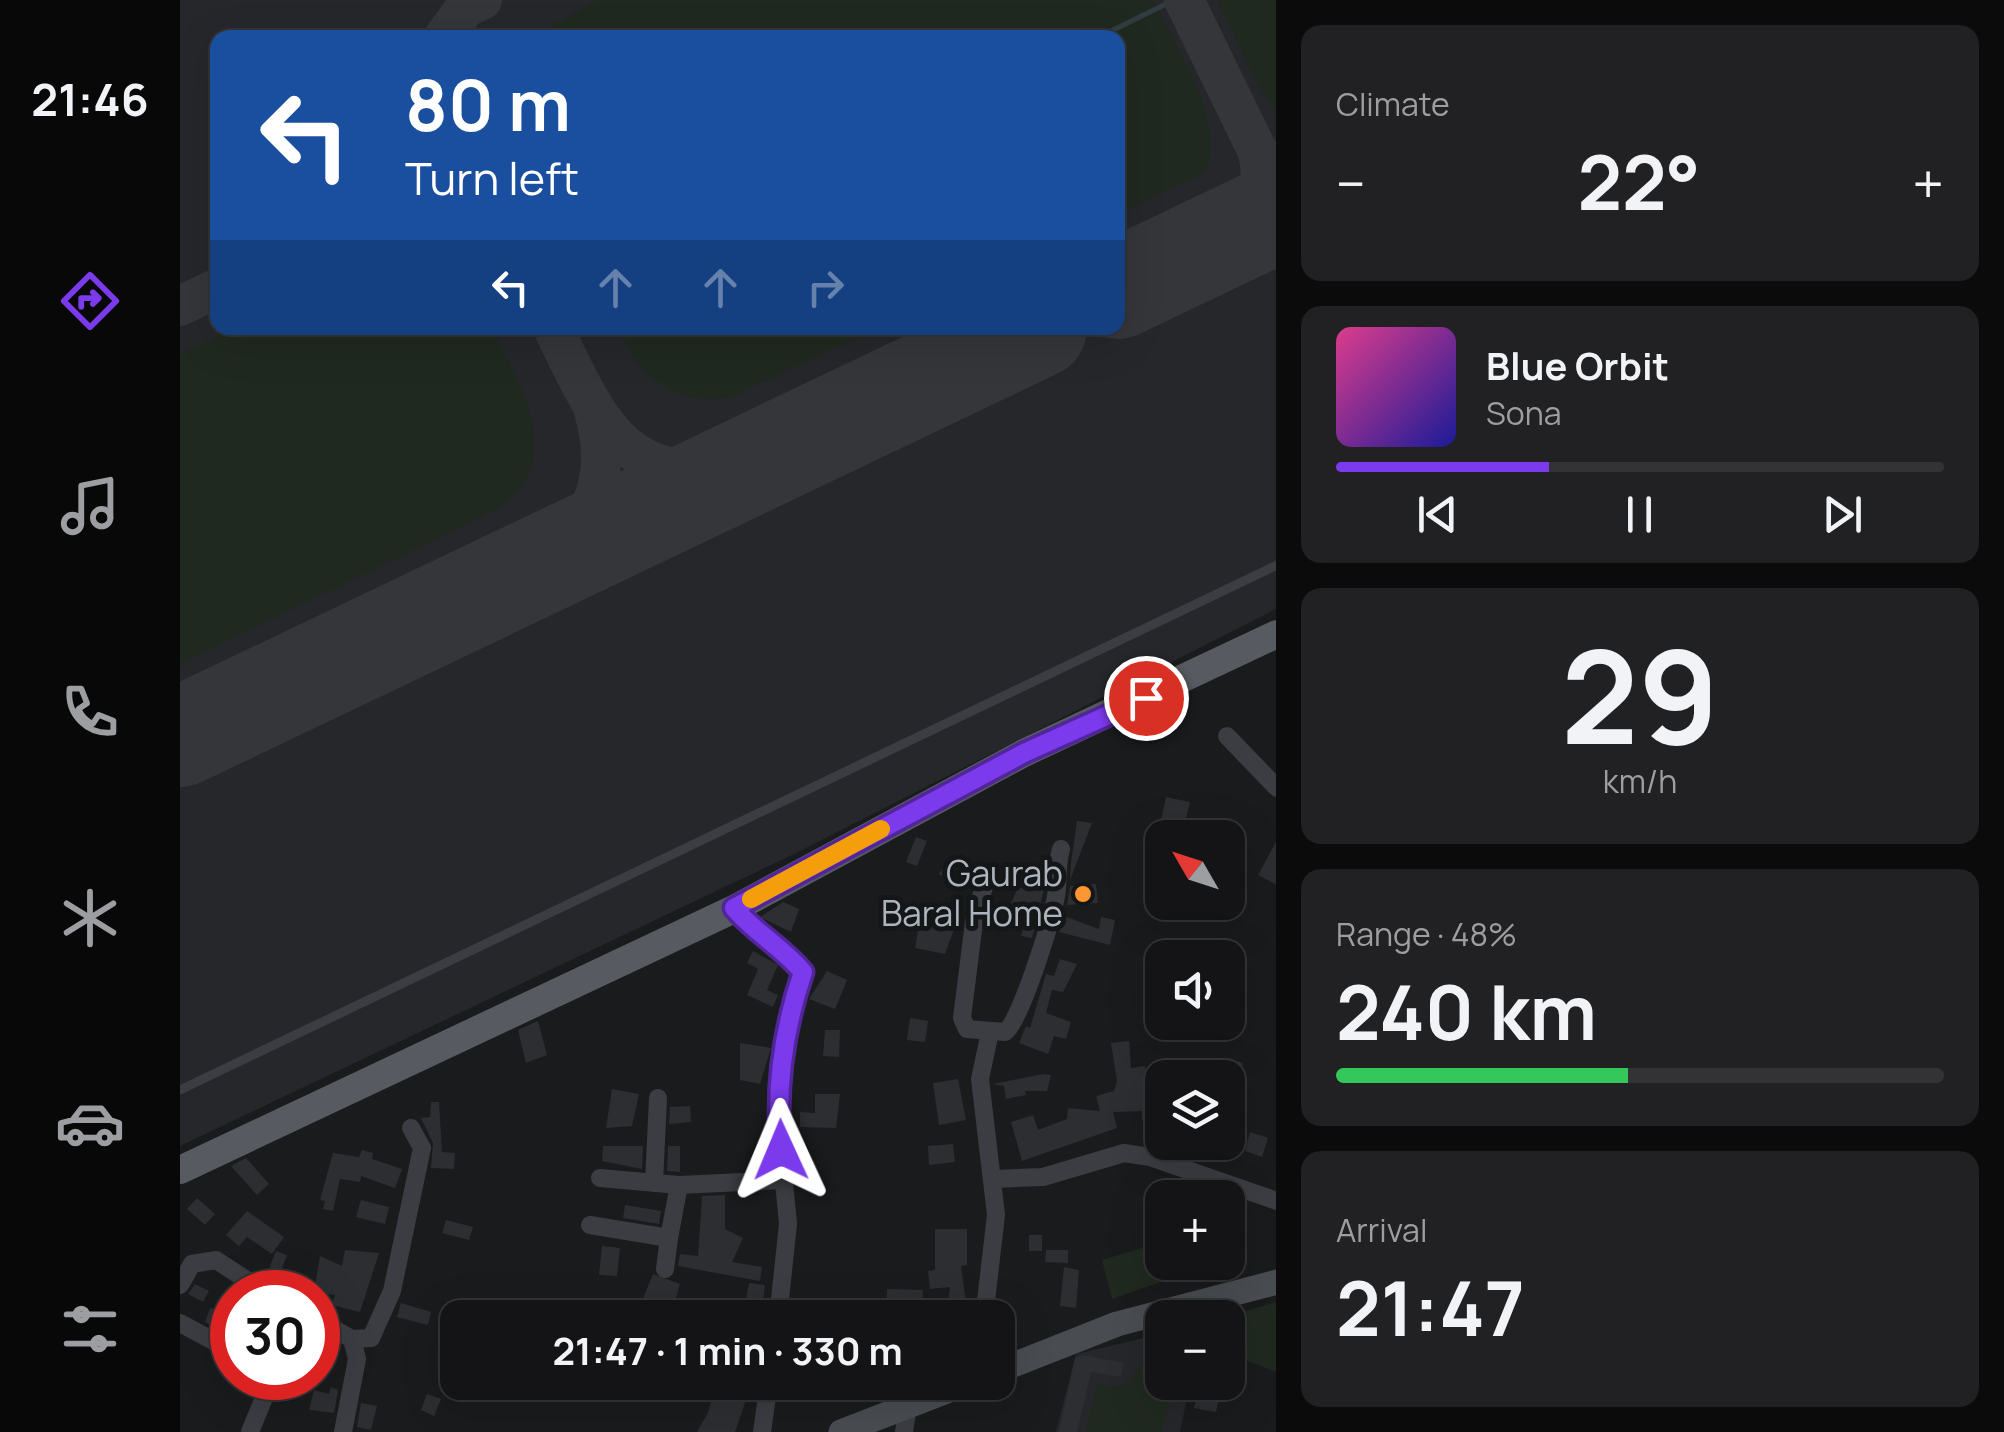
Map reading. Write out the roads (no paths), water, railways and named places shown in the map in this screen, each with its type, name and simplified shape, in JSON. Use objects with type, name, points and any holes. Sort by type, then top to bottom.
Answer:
[{"type":"main road","points":[[180,1170],[734,908],[1024,753],[1276,634]]},
{"type":"street","points":[[1227,736],[1276,788]]},
{"type":"street","points":[[985,882],[974,922],[962,1018],[966,1029],[990,1032],[1013,1027],[1021,1012],[1056,897],[1061,850]]},
{"type":"street","points":[[734,908],[746,922],[778,942],[803,972],[788,1016],[778,1120],[788,1224],[780,1300]]},
{"type":"street","points":[[986,1300],[996,1215],[980,1078],[990,1032]]},
{"type":"street","points":[[654,1183],[658,1098]]},
{"type":"street","points":[[340,1332],[352,1339],[371,1338],[392,1290],[422,1148],[411,1128]]},
{"type":"street","points":[[994,1180],[1042,1177],[1124,1153],[1150,1157],[1276,1201]]},
{"type":"street","points":[[600,1178],[679,1185],[784,1180]]},
{"type":"street","points":[[665,1269],[679,1185]]},
{"type":"street","points":[[590,1225],[669,1238]]},
{"type":"street","points":[[180,1284],[192,1264],[216,1260],[231,1270]]},
{"type":"street","points":[[1015,1365],[1116,1324],[1276,1282]]},
{"type":"street","points":[[180,1324],[210,1340]]},
{"type":"street","points":[[343,1432],[357,1359],[352,1339]]},
{"type":"street","points":[[250,1432],[263,1400]]},
{"type":"street","points":[[762,1432],[766,1400]]},
{"type":"street","points":[[841,1432],[906,1419],[939,1400]]},
{"type":"lane","points":[[180,1090],[1276,565]]},
{"type":"waterway","points":[[1113,30],[1174,0]]},
{"type":"place","name":"Gaurab Baral Home","points":[[1083,894]]}]
